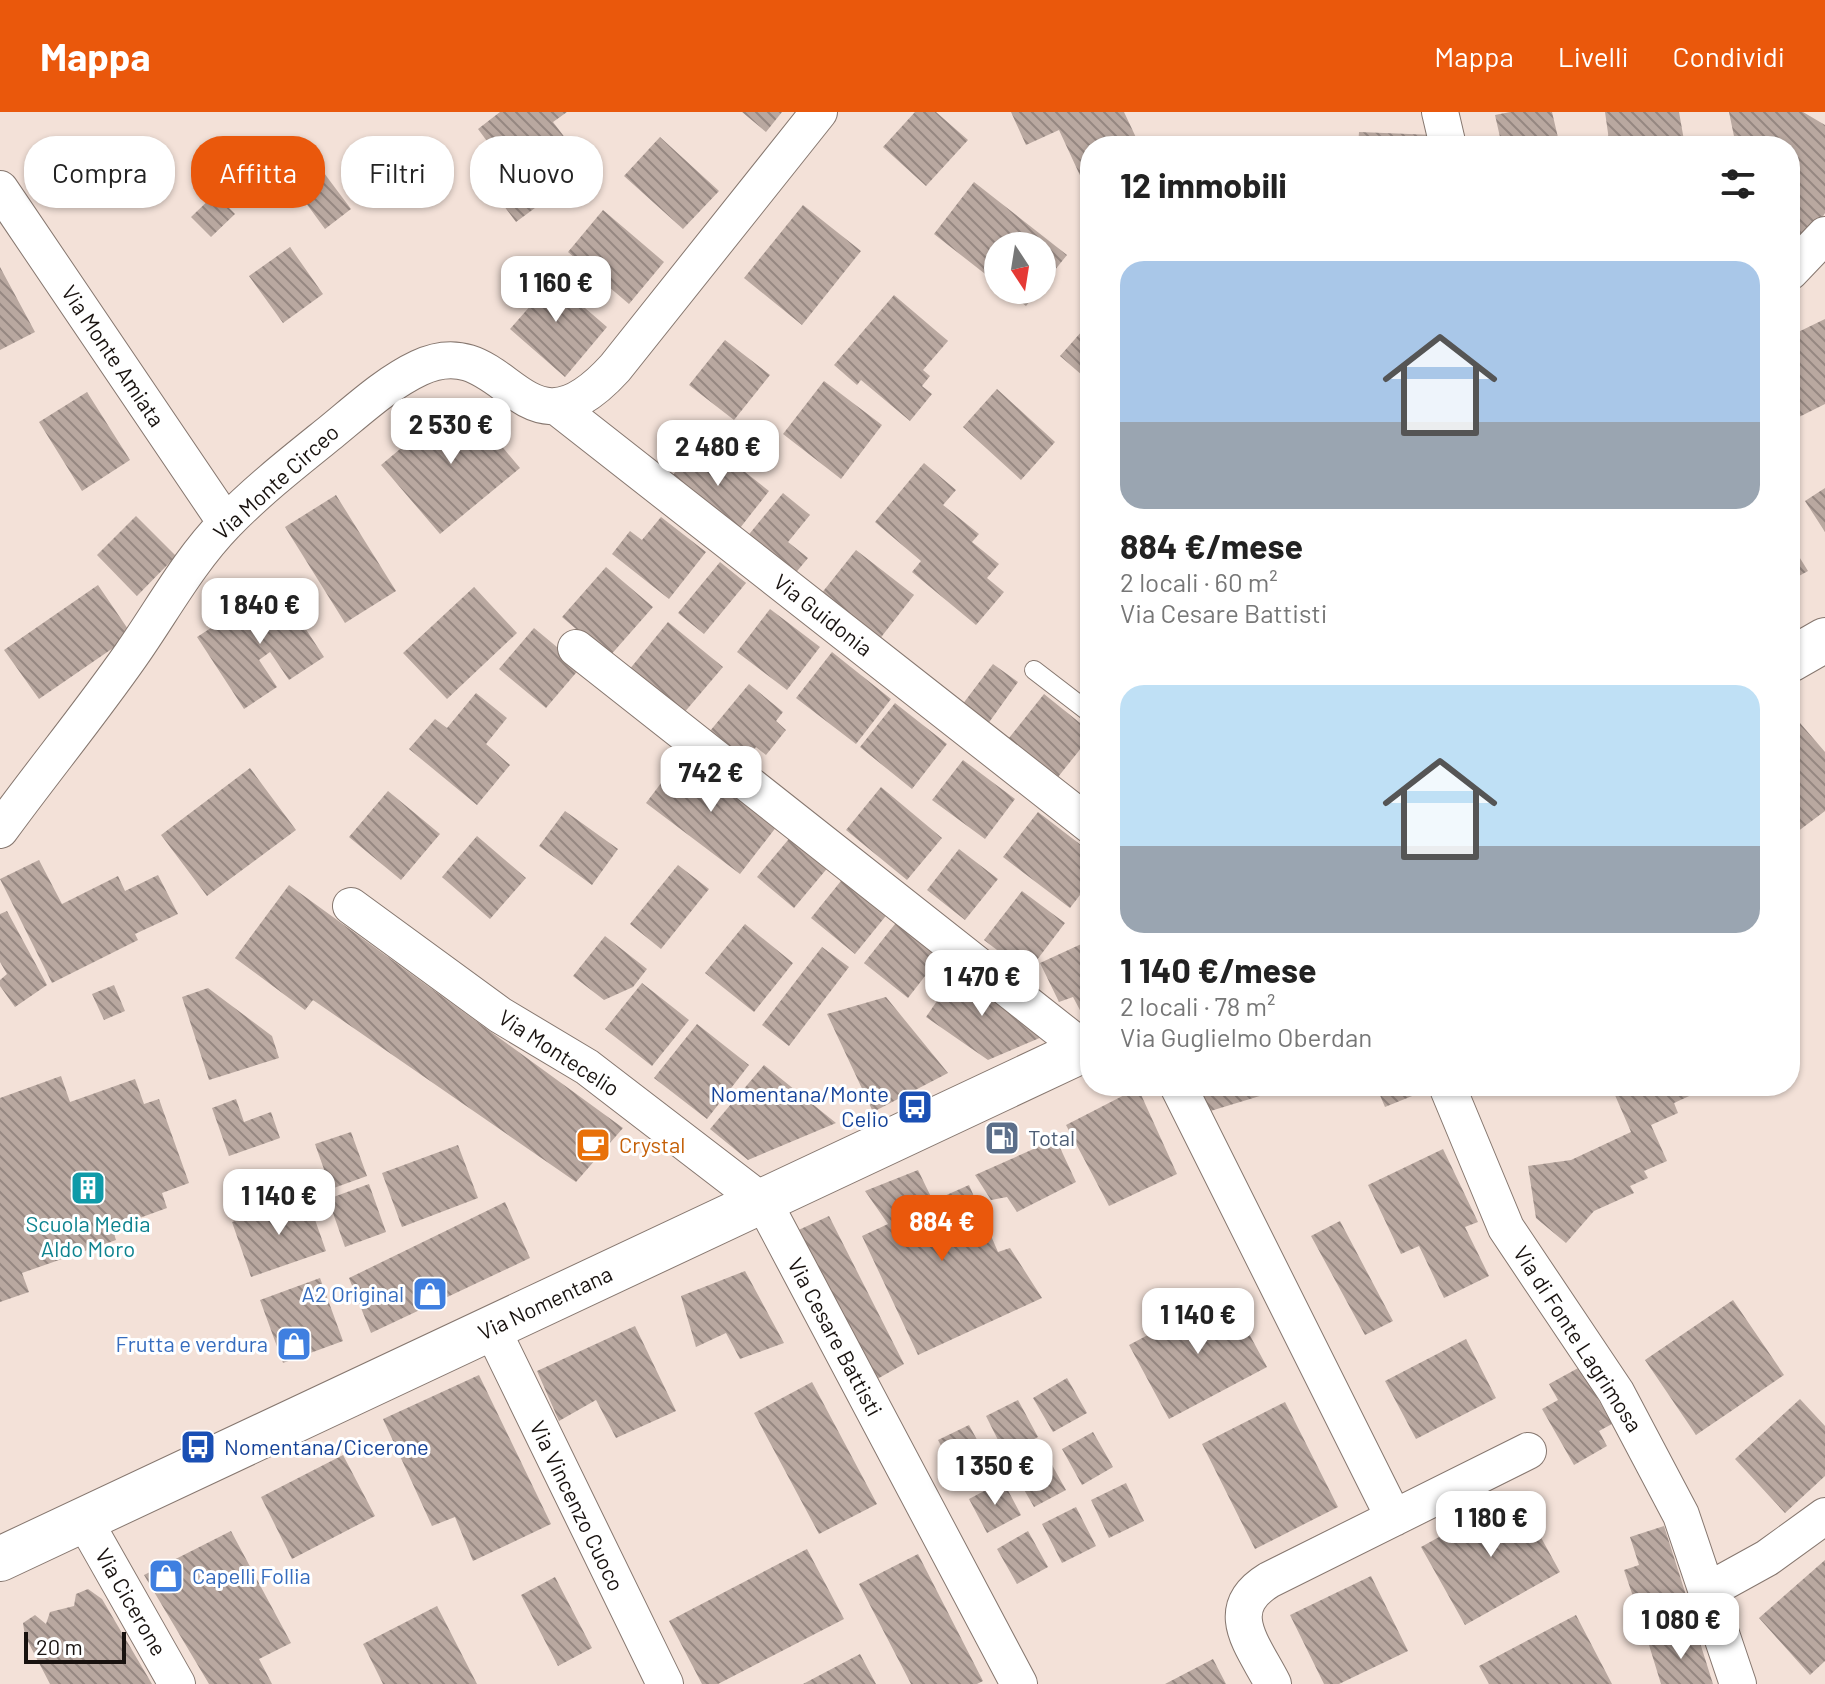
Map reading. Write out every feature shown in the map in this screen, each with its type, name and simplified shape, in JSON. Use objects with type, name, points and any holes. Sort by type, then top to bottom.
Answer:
[{"type":"street","points":[[556,406],[593,390],[615,368],[819,112]]},
{"type":"street","points":[[1440,112],[1446,136]]},
{"type":"street","name":"Via Monte Amiata","points":[[0,189],[226,523]]},
{"type":"street","points":[[1800,261],[1825,235]]},
{"type":"street","name":"Via Monte Circeo","points":[[0,830],[129,658],[200,553],[226,523],[362,406],[425,366],[457,360],[473,362],[524,400],[556,406]]},
{"type":"street","name":"Via Guidonia","points":[[556,406],[1080,817]]},
{"type":"street","points":[[1800,654],[1825,640]]},
{"type":"street","points":[[576,648],[1080,1043]]},
{"type":"street","name":"Via Montecelio","points":[[351,906],[500,1015],[587,1067],[764,1203]]},
{"type":"street","name":"Via Nomentana","points":[[0,1559],[491,1327],[764,1203],[1080,1051]]},
{"type":"street","points":[[1183,1096],[1394,1518]]},
{"type":"street","name":"Via di Fonte Lagrimosa","points":[[1451,1096],[1506,1228],[1636,1426],[1686,1527],[1738,1684]]},
{"type":"street","name":"Via Cesare Battisti","points":[[764,1203],[1019,1684]]},
{"type":"street","name":"Via Vincenzo Cuoco","points":[[491,1327],[665,1684]]},
{"type":"street","points":[[1273,1684],[1245,1628],[1242,1610],[1251,1594],[1269,1580],[1528,1451]]},
{"type":"street","points":[[1709,1590],[1767,1558],[1825,1516]]},
{"type":"street","name":"Via Cicerone","points":[[84,1520],[177,1684]]},
{"type":"lane","points":[[1034,670],[1080,705]]},
{"type":"building","points":[[500,112],[567,112],[553,122],[564,136],[483,136],[478,129]]},
{"type":"building","points":[[742,112],[782,112],[766,132]]},
{"type":"building","points":[[915,112],[936,112],[968,140],[926,186],[883,147]]},
{"type":"building","points":[[1011,112],[1124,112],[1135,136],[1080,136],[1080,175],[1059,130],[1026,145]]},
{"type":"building","points":[[1552,112],[1558,136],[1500,136],[1495,115]]},
{"type":"building","points":[[1605,112],[1679,112],[1683,136],[1608,136]]},
{"type":"building","points":[[1729,112],[1803,112],[1825,125],[1825,213],[1800,252],[1800,136],[1734,136]]},
{"type":"building","points":[[1359,132],[1434,135],[1434,136],[1359,136]]},
{"type":"building","points":[[660,137],[719,191],[683,229],[624,176]]},
{"type":"building","points":[[325,174],[341,196],[341,208],[351,209],[325,229],[310,208],[325,208]]},
{"type":"building","points":[[974,182],[1038,232],[984,232],[984,273],[934,234]]},
{"type":"building","points":[[803,205],[861,251],[802,325],[744,278]]},
{"type":"building","points":[[200,208],[229,208],[235,214],[211,237],[191,217]]},
{"type":"building","points":[[506,208],[535,208],[516,222]]},
{"type":"building","points":[[603,210],[664,262],[629,304],[568,252]]},
{"type":"building","points":[[1056,246],[1067,255],[1056,269]]},
{"type":"building","points":[[290,247],[323,294],[283,323],[249,276]]},
{"type":"building","points":[[534,264],[607,327],[565,377],[510,329],[539,296],[520,280]]},
{"type":"building","points":[[0,267],[35,332],[0,350]]},
{"type":"building","points":[[894,295],[948,341],[923,370],[930,376],[922,386],[932,394],[910,421],[861,380],[857,385],[834,365]]},
{"type":"building","points":[[1825,319],[1825,404],[1800,416],[1800,331]]},
{"type":"building","points":[[1080,333],[1080,373],[1060,356]]},
{"type":"building","points":[[725,340],[770,375],[734,420],[689,385]]},
{"type":"building","points":[[824,381],[882,425],[841,479],[783,434]]},
{"type":"building","points":[[997,389],[1055,442],[1021,480],[963,427]]},
{"type":"building","points":[[87,392],[130,460],[82,491],[39,422]]},
{"type":"building","points":[[461,398],[520,468],[440,534],[381,465]]},
{"type":"building","points":[[702,438],[769,491],[733,537],[666,484]]},
{"type":"building","points":[[924,463],[956,490],[943,505],[979,534],[972,542],[999,564],[987,578],[1004,592],[976,625],[912,572],[921,561],[875,522]]},
{"type":"building","points":[[1825,488],[1825,532],[1805,501]]},
{"type":"building","points":[[783,493],[810,515],[788,542],[808,558],[793,576],[746,538]]},
{"type":"building","points":[[336,495],[396,591],[345,623],[285,527]]},
{"type":"building","points":[[136,516],[176,556],[137,596],[97,555]]},
{"type":"building","points":[[661,517],[706,552],[669,599],[612,554],[630,531],[642,540]]},
{"type":"building","points":[[856,550],[914,595],[875,645],[817,599]]},
{"type":"building","points":[[1800,558],[1808,571],[1800,575]]},
{"type":"building","points":[[720,562],[746,583],[704,634],[678,613]]},
{"type":"building","points":[[606,567],[653,607],[609,657],[562,617]]},
{"type":"building","points":[[98,585],[132,635],[39,699],[4,650]]},
{"type":"building","points":[[277,585],[324,657],[289,680],[270,652],[259,660],[277,687],[244,709],[197,637]]},
{"type":"building","points":[[474,587],[517,633],[447,699],[403,653]]},
{"type":"building","points":[[770,609],[820,647],[787,690],[737,652]]},
{"type":"building","points":[[668,622],[723,667],[683,714],[629,670]]},
{"type":"building","points":[[534,628],[581,667],[546,708],[499,669]]},
{"type":"building","points":[[832,652],[891,699],[856,744],[796,698]]},
{"type":"building","points":[[993,664],[1018,682],[985,728],[959,709]]},
{"type":"building","points":[[749,684],[783,712],[776,721],[786,730],[766,755],[756,747],[745,760],[710,731]]},
{"type":"building","points":[[476,693],[507,718],[486,744],[510,765],[477,805],[409,749],[435,719],[447,728]]},
{"type":"building","points":[[1044,694],[1080,723],[1080,750],[1054,782],[1005,743]]},
{"type":"building","points":[[895,703],[947,744],[912,789],[860,747]]},
{"type":"building","points":[[1800,723],[1825,752],[1825,811],[1800,830]]},
{"type":"building","points":[[683,754],[777,826],[740,874],[646,803]]},
{"type":"building","points":[[963,760],[1015,799],[985,839],[932,800]]},
{"type":"building","points":[[250,768],[296,830],[207,896],[161,835]]},
{"type":"building","points":[[881,787],[942,838],[907,880],[846,830]]},
{"type":"building","points":[[388,791],[440,834],[401,880],[349,837]]},
{"type":"building","points":[[565,811],[618,849],[592,885],[539,846]]},
{"type":"building","points":[[1038,812],[1080,844],[1080,895],[1070,908],[1003,857]]},
{"type":"building","points":[[793,834],[830,865],[794,908],[757,877]]},
{"type":"building","points":[[477,836],[526,878],[490,919],[442,877]]},
{"type":"building","points":[[959,849],[998,879],[965,920],[927,890]]},
{"type":"building","points":[[39,860],[62,904],[118,876],[125,891],[158,875],[178,914],[135,934],[138,940],[52,983],[0,879]]},
{"type":"building","points":[[678,865],[709,889],[661,949],[630,924]]},
{"type":"building","points":[[845,876],[889,912],[855,954],[811,918]]},
{"type":"building","points":[[289,885],[623,1128],[576,1182],[313,1000],[305,1010],[235,958]]},
{"type":"building","points":[[1022,891],[1065,923],[1027,973],[984,940]]},
{"type":"building","points":[[7,911],[47,985],[15,1007],[0,986],[0,980],[7,974],[0,962],[0,914]]},
{"type":"building","points":[[899,919],[943,953],[908,998],[864,963]]},
{"type":"building","points":[[745,924],[793,963],[754,1012],[705,973]]},
{"type":"building","points":[[605,936],[647,969],[633,987],[604,1000],[573,976]]},
{"type":"building","points":[[1080,945],[1080,1010],[1073,997],[1059,1002],[1040,963]]},
{"type":"building","points":[[822,947],[849,967],[789,1046],[762,1025]]},
{"type":"building","points":[[961,966],[1049,1034],[988,1060],[926,1017]]},
{"type":"building","points":[[642,983],[689,1020],[652,1066],[605,1029]]},
{"type":"building","points":[[114,985],[125,1011],[104,1020],[92,994]]},
{"type":"building","points":[[208,988],[272,1036],[279,1058],[209,1080],[182,997]]},
{"type":"building","points":[[886,997],[948,1073],[873,1112],[827,1014]]},
{"type":"building","points":[[697,1024],[749,1065],[707,1119],[654,1078]]},
{"type":"building","points":[[764,1065],[836,1123],[748,1160],[710,1129]]},
{"type":"building","name":"Scuola Media Aldo Moro","points":[[61,1076],[70,1102],[135,1079],[144,1104],[159,1099],[189,1183],[162,1193],[167,1208],[112,1228],[116,1240],[22,1273],[29,1292],[0,1302],[0,1098]]},
{"type":"building","points":[[1122,1096],[1142,1096],[1177,1174],[1109,1206],[1066,1125]]},
{"type":"building","points":[[1195,1096],[1260,1096],[1204,1113]]},
{"type":"building","points":[[1380,1096],[1412,1096],[1385,1107]]},
{"type":"building","points":[[1615,1096],[1689,1096],[1674,1103],[1678,1113],[1651,1125],[1667,1161],[1644,1171],[1648,1178],[1630,1186],[1634,1193],[1594,1211],[1566,1243],[1536,1218],[1528,1166],[1571,1160],[1631,1132]]},
{"type":"building","points":[[236,1099],[244,1122],[271,1112],[280,1138],[229,1156],[212,1108]]},
{"type":"building","points":[[351,1132],[367,1176],[331,1189],[315,1144]]},
{"type":"building","points":[[1056,1139],[1076,1182],[1017,1212],[1007,1197],[991,1200],[975,1175]]},
{"type":"building","points":[[458,1145],[478,1198],[402,1227],[382,1173]]},
{"type":"building","points":[[1443,1149],[1478,1222],[1465,1227],[1489,1276],[1444,1298],[1419,1246],[1401,1254],[1368,1185]]},
{"type":"building","points":[[918,1170],[933,1201],[969,1185],[998,1252],[1010,1248],[1042,1298],[918,1355],[862,1236],[888,1224],[865,1191]]},
{"type":"building","points":[[369,1184],[386,1232],[345,1247],[328,1199]]},
{"type":"building","points":[[307,1197],[326,1251],[251,1277],[232,1222]]},
{"type":"building","points":[[505,1202],[530,1258],[371,1333],[349,1278]]},
{"type":"building","points":[[829,1216],[904,1364],[870,1383],[792,1233]]},
{"type":"building","points":[[1340,1221],[1393,1321],[1365,1335],[1311,1236]]},
{"type":"building","points":[[745,1271],[784,1343],[740,1359],[726,1333],[696,1347],[681,1296]]},
{"type":"building","points":[[320,1278],[343,1341],[283,1363],[260,1300]]},
{"type":"building","points":[[1227,1293],[1267,1367],[1169,1419],[1129,1345]]},
{"type":"building","points":[[1733,1300],[1784,1375],[1696,1435],[1645,1360]]},
{"type":"building","points":[[635,1326],[676,1411],[616,1438],[596,1400],[559,1421],[537,1371]]},
{"type":"building","points":[[1466,1339],[1496,1398],[1416,1439],[1385,1381]]},
{"type":"building","points":[[1580,1367],[1612,1424],[1599,1431],[1607,1446],[1574,1465],[1542,1409],[1558,1400],[1549,1384]]},
{"type":"building","points":[[479,1375],[551,1524],[473,1561],[455,1517],[432,1526],[383,1419]]},
{"type":"building","points":[[1067,1378],[1087,1413],[1053,1432],[1033,1398]]},
{"type":"building","points":[[812,1382],[877,1504],[819,1534],[754,1413]]},
{"type":"building","points":[[1800,1399],[1825,1426],[1825,1476],[1785,1513],[1735,1459]]},
{"type":"building","points":[[1018,1400],[1038,1437],[1005,1454],[986,1416]]},
{"type":"building","points":[[1285,1402],[1338,1507],[1255,1549],[1202,1444]]},
{"type":"building","points":[[969,1425],[988,1460],[957,1476],[938,1440]]},
{"type":"building","points":[[1093,1432],[1113,1467],[1082,1485],[1062,1449]]},
{"type":"building","points":[[343,1455],[375,1516],[292,1559],[261,1497]]},
{"type":"building","points":[[1047,1456],[1066,1490],[1034,1507],[1015,1474]]},
{"type":"building","points":[[1003,1481],[1021,1515],[987,1533],[969,1499]]},
{"type":"building","points":[[1126,1483],[1144,1521],[1109,1538],[1091,1500]]},
{"type":"building","points":[[1517,1494],[1560,1572],[1465,1625],[1421,1547]]},
{"type":"building","points":[[1076,1507],[1096,1546],[1062,1563],[1042,1524]]},
{"type":"building","points":[[1664,1526],[1686,1595],[1638,1611],[1624,1570],[1639,1565],[1630,1537]]},
{"type":"building","points":[[231,1531],[291,1643],[259,1659],[272,1684],[209,1684],[144,1575]]},
{"type":"building","points":[[1028,1531],[1048,1567],[1017,1584],[997,1549]]},
{"type":"building","points":[[807,1549],[844,1619],[718,1684],[702,1684],[669,1621]]},
{"type":"building","points":[[918,1554],[983,1681],[977,1684],[911,1684],[859,1584]]},
{"type":"building","points":[[1825,1560],[1825,1661],[1810,1675],[1759,1618]]},
{"type":"building","points":[[1371,1576],[1408,1651],[1339,1684],[1324,1684],[1290,1615]]},
{"type":"building","points":[[555,1577],[592,1648],[558,1666],[521,1595]]},
{"type":"building","points":[[88,1589],[102,1599],[152,1684],[50,1684],[25,1636],[23,1623],[35,1615],[46,1624],[50,1612],[74,1606],[76,1594]]},
{"type":"building","points":[[437,1606],[477,1684],[383,1684],[363,1644]]},
{"type":"building","points":[[1576,1615],[1612,1684],[1489,1684],[1479,1666]]},
{"type":"building","points":[[1696,1630],[1713,1684],[1661,1684],[1649,1645]]},
{"type":"building","points":[[860,1654],[876,1684],[803,1684]]},
{"type":"building","points":[[1213,1659],[1226,1684],[1165,1684]]},
{"type":"place","name":"Nomentana/Monte Celio","points":[[915,1107]]},
{"type":"place","name":"Total","points":[[1002,1138]]},
{"type":"place","name":"Crystal","points":[[593,1145]]},
{"type":"place","name":"Scuola Media Aldo Moro","points":[[88,1188]]},
{"type":"place","name":"A2 Original","points":[[430,1294]]},
{"type":"place","name":"Frutta e verdura","points":[[294,1344]]},
{"type":"place","name":"Nomentana/Cicerone","points":[[198,1447]]},
{"type":"place","name":"Capelli Follia","points":[[166,1576]]}]
